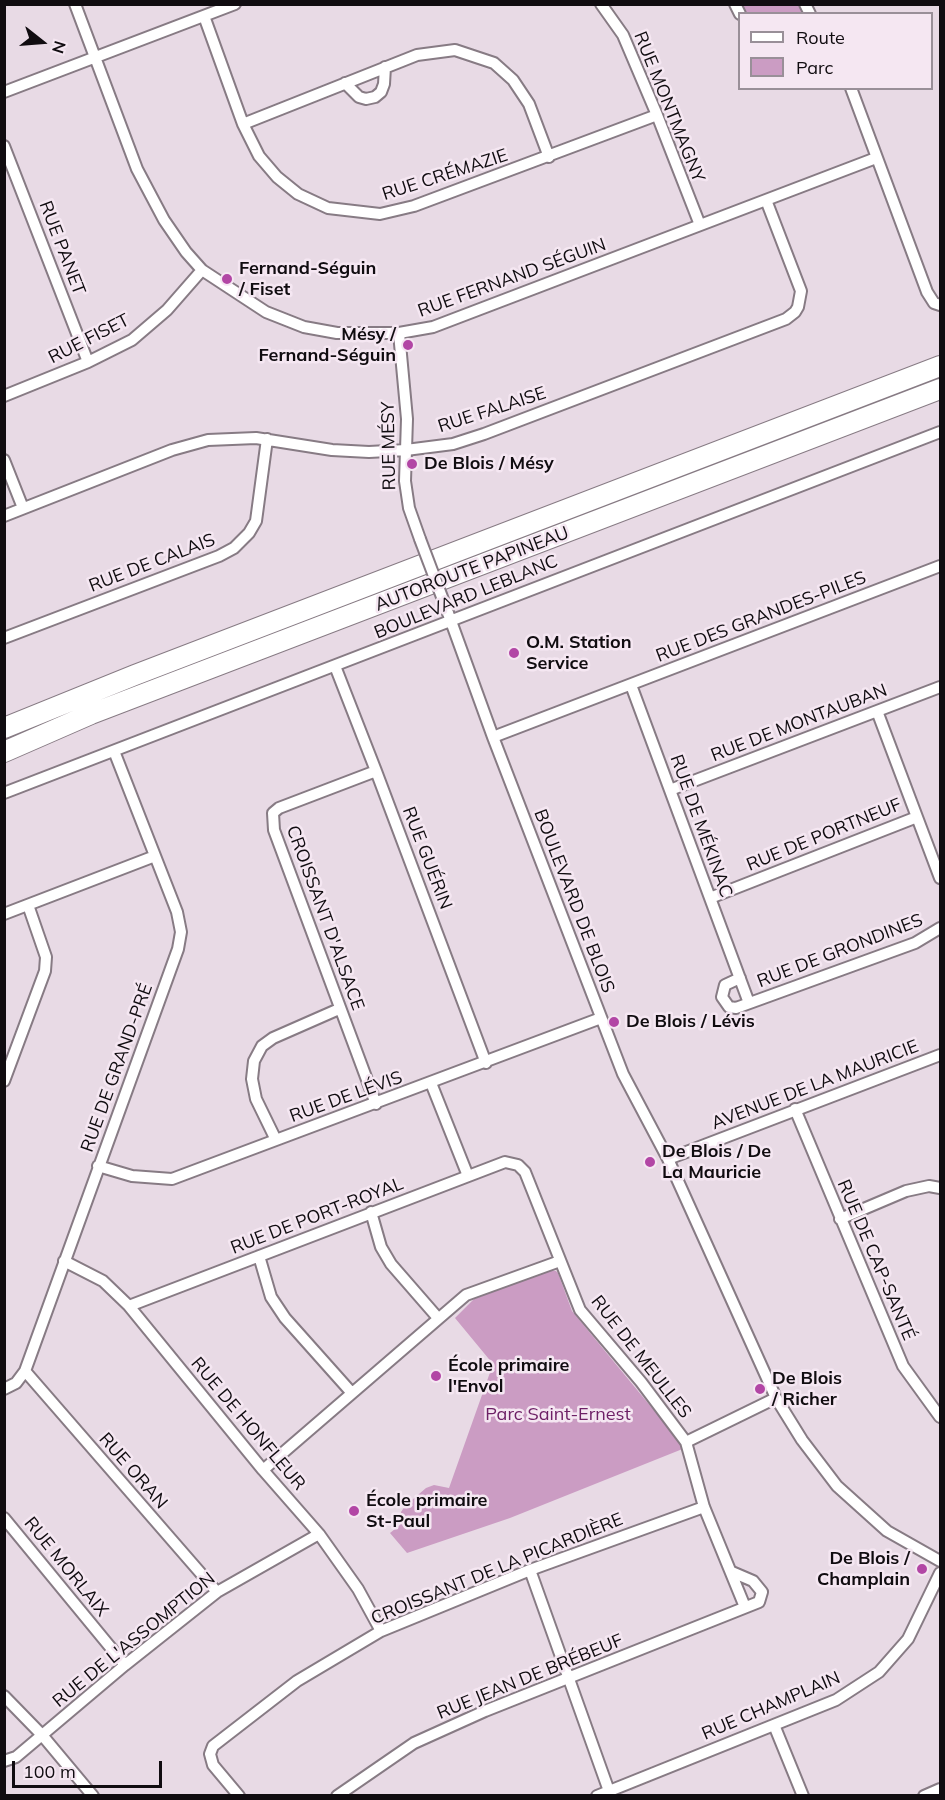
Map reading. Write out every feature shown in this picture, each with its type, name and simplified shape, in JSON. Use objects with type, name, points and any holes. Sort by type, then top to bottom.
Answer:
[{"type":"highway","name":"AUTOROUTE PAPINEAU","points":[[4,728],[125,679],[937,367]]},
{"type":"highway","name":"AUTOROUTE PAPINEAU","points":[[4,752],[102,710],[940,389]]},
{"type":"street","name":"RUE FERNAND SÉGUIN","points":[[75,4],[137,169],[164,220],[186,252],[202,270],[266,312],[304,327],[337,333],[399,333],[446,323],[876,158]]},
{"type":"street","points":[[4,92],[235,4]]},
{"type":"street","name":"RUE MONTMAGNY","points":[[601,4],[623,35],[700,225]]},
{"type":"street","name":"RUE CRÉMAZIE","points":[[204,16],[243,124],[260,156],[277,177],[298,194],[328,208],[352,213],[380,214],[414,206],[657,115]]},
{"type":"street","points":[[243,124],[385,67],[417,56],[455,50],[494,63],[513,80],[529,104],[549,157]]},
{"type":"street","points":[[345,83],[359,97],[366,99],[375,97],[381,92],[384,84],[385,67]]},
{"type":"street","points":[[851,90],[927,292],[934,303],[940,305]]},
{"type":"street","name":"RUE PANET","points":[[4,146],[88,362]]},
{"type":"street","name":"RUE FALAISE","points":[[4,516],[183,446],[219,439],[267,439],[343,451],[406,450],[453,444],[791,316],[798,307],[801,291],[766,200]]},
{"type":"street","name":"RUE FISET","points":[[4,396],[88,362],[132,340],[167,310],[202,270]]},
{"type":"street","name":"RUE MÉSY","points":[[399,333],[407,419],[405,481],[407,499],[450,617]]},
{"type":"street","name":"BOULEVARD LEBLANC","points":[[4,793],[334,666],[450,617],[501,600],[940,432]]},
{"type":"street","name":"RUE DE CALAIS","points":[[4,638],[219,556],[234,548],[249,533],[256,521],[267,439]]},
{"type":"street","points":[[4,460],[23,508]]},
{"type":"street","name":"RUE DES GRANDES-PILES","points":[[493,738],[940,568]]},
{"type":"street","name":"BOULEVARD DE BLOIS","points":[[450,617],[493,738],[623,1074],[668,1159],[776,1398],[807,1449],[837,1486],[886,1531],[940,1561]]},
{"type":"street","name":"RUE GUÉRIN","points":[[334,666],[486,1063]]},
{"type":"street","name":"RUE DE MÉKINAC","points":[[631,685],[749,1003]]},
{"type":"street","name":"RUE DE MONTAUBAN","points":[[670,790],[940,687]]},
{"type":"street","points":[[877,711],[940,878]]},
{"type":"street","name":"RUE DE GRAND-PRÉ","points":[[4,1389],[16,1383],[25,1371],[178,949],[181,932],[177,912],[114,751]]},
{"type":"street","name":"CROISSANT D'ALSACE","points":[[375,1104],[274,830],[273,813],[279,808],[376,771]]},
{"type":"street","name":"RUE DE PORTNEUF","points":[[710,898],[917,816]]},
{"type":"street","points":[[4,914],[155,856]]},
{"type":"street","points":[[4,1081],[45,970],[46,957],[28,905]]},
{"type":"street","name":"RUE DE GRONDINES","points":[[749,1003],[915,943],[940,928]]},
{"type":"street","points":[[740,978],[725,985],[722,997],[729,1007],[736,1008],[749,1003]]},
{"type":"street","points":[[276,1140],[256,1099],[252,1079],[254,1060],[262,1046],[273,1038],[339,1009]]},
{"type":"street","name":"RUE DE LÉVIS","points":[[98,1166],[132,1176],[172,1179],[601,1018]]},
{"type":"street","name":"AVENUE DE LA MAURICIE","points":[[668,1159],[940,1055]]},
{"type":"street","points":[[431,1083],[468,1176]]},
{"type":"street","name":"RUE DE CAP-SANTÉ","points":[[795,1109],[903,1366],[940,1417]]},
{"type":"street","name":"RUE DE PORT-ROYAL","points":[[129,1306],[505,1162],[518,1165]]},
{"type":"street","name":"RUE DE MEULLES","points":[[518,1165],[525,1172],[580,1310],[686,1442],[704,1507],[745,1607]]},
{"type":"street","points":[[840,1219],[906,1191],[928,1185],[940,1188]]},
{"type":"street","points":[[371,1212],[381,1247],[391,1264],[438,1318]]},
{"type":"street","points":[[259,1256],[271,1297],[285,1318],[351,1392]]},
{"type":"street","points":[[262,1470],[466,1295],[560,1261]]},
{"type":"street","name":"RUE DE HONFLEUR","points":[[64,1262],[103,1281],[129,1306],[262,1470],[319,1534],[358,1589],[381,1631]]},
{"type":"street","name":"RUE ORAN","points":[[25,1371],[217,1592]]},
{"type":"street","points":[[686,1442],[776,1398]]},
{"type":"street","name":"CROISSANT DE LA PICARDIÈRE","points":[[239,1796],[213,1765],[210,1754],[213,1746],[297,1681],[381,1631],[530,1570],[704,1507]]},
{"type":"street","name":"RUE MORLAIX","points":[[4,1518],[125,1665]]},
{"type":"street","name":"RUE DE L'ASSOMPTION","points":[[4,1761],[16,1757],[125,1665],[217,1592],[319,1534]]},
{"type":"street","points":[[530,1570],[609,1791]]},
{"type":"street","points":[[732,1572],[753,1581],[762,1592],[759,1602],[745,1607]]},
{"type":"street","name":"RUE CHAMPLAIN","points":[[597,1796],[836,1700],[879,1672],[908,1639],[940,1573]]},
{"type":"street","name":"RUE JEAN DE BRÉBEUF","points":[[337,1796],[414,1743],[485,1711],[745,1607]]},
{"type":"street","points":[[4,1696],[42,1735],[93,1796]]},
{"type":"street","points":[[774,1725],[802,1796]]},
{"type":"green space","points":[[735,5],[804,5],[809,12],[739,12]]},
{"type":"green space","name":"Parc Saint-Ernest","points":[[549,1270],[558,1273],[572,1311],[685,1448],[510,1518],[407,1553],[390,1533],[400,1525],[401,1512],[405,1506],[426,1488],[434,1485],[449,1488],[493,1364],[455,1318],[474,1299]]},
{"type":"place","name":"Fernand-Séguin / Fiset","points":[[227,279]]},
{"type":"place","name":"Mésy / Fernand-Séguin","points":[[408,345]]},
{"type":"place","name":"De Blois / Mésy","points":[[412,464]]},
{"type":"place","name":"O.M. Station Service","points":[[514,653]]},
{"type":"place","name":"De Blois / Lévis","points":[[614,1022]]},
{"type":"place","name":"De Blois / De La Mauricie","points":[[650,1162]]},
{"type":"place","name":"École primaire l'Envol","points":[[436,1376]]},
{"type":"place","name":"De Blois / Richer","points":[[760,1389]]},
{"type":"place","name":"École primaire St-Paul","points":[[354,1511]]},
{"type":"place","name":"De Blois / Champlain","points":[[922,1569]]}]
